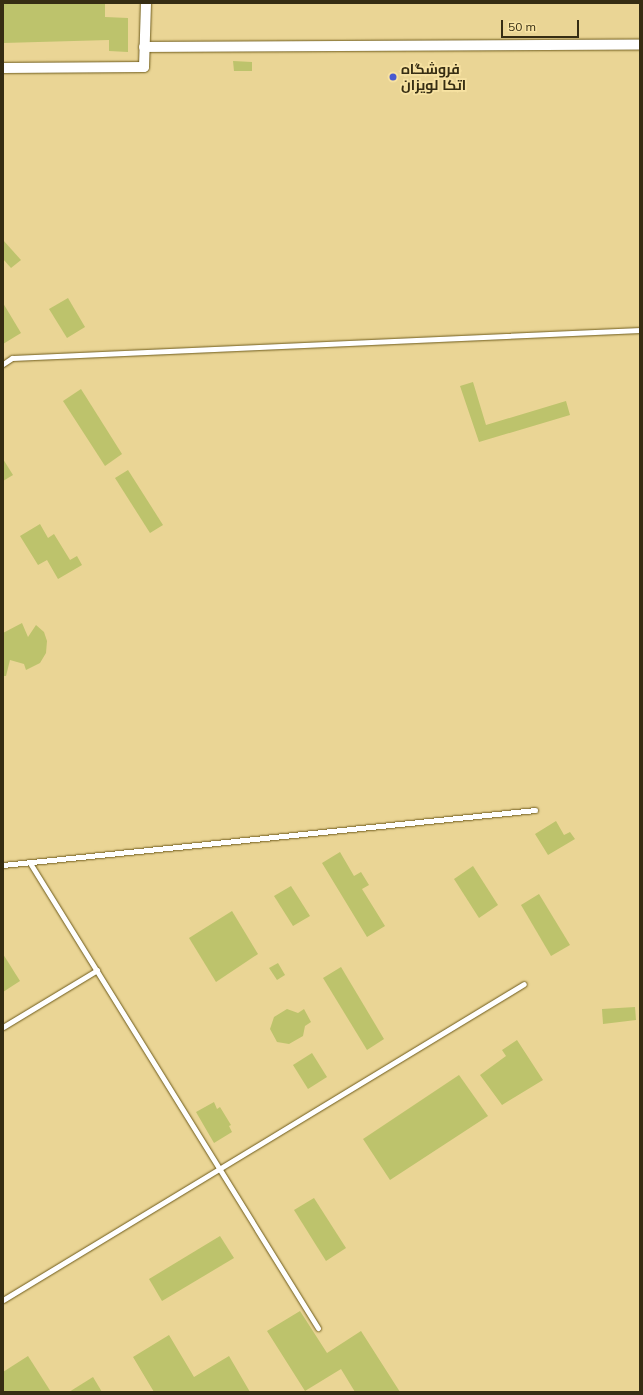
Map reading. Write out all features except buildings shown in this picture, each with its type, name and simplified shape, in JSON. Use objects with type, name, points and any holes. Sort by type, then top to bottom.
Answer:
[{"type":"street","points":[[3,68],[144,66],[146,3]]},
{"type":"street","points":[[144,47],[640,44]]},
{"type":"lane","points":[[3,364],[12,358],[640,330]]},
{"type":"lane","points":[[3,865],[535,810]]},
{"type":"lane","points":[[30,862],[318,1328]]},
{"type":"lane","points":[[3,1027],[97,970]]},
{"type":"lane","points":[[3,1300],[524,984]]},
{"type":"place","name":"فروشگاه اتکا لویزان","points":[[393,77]]}]
